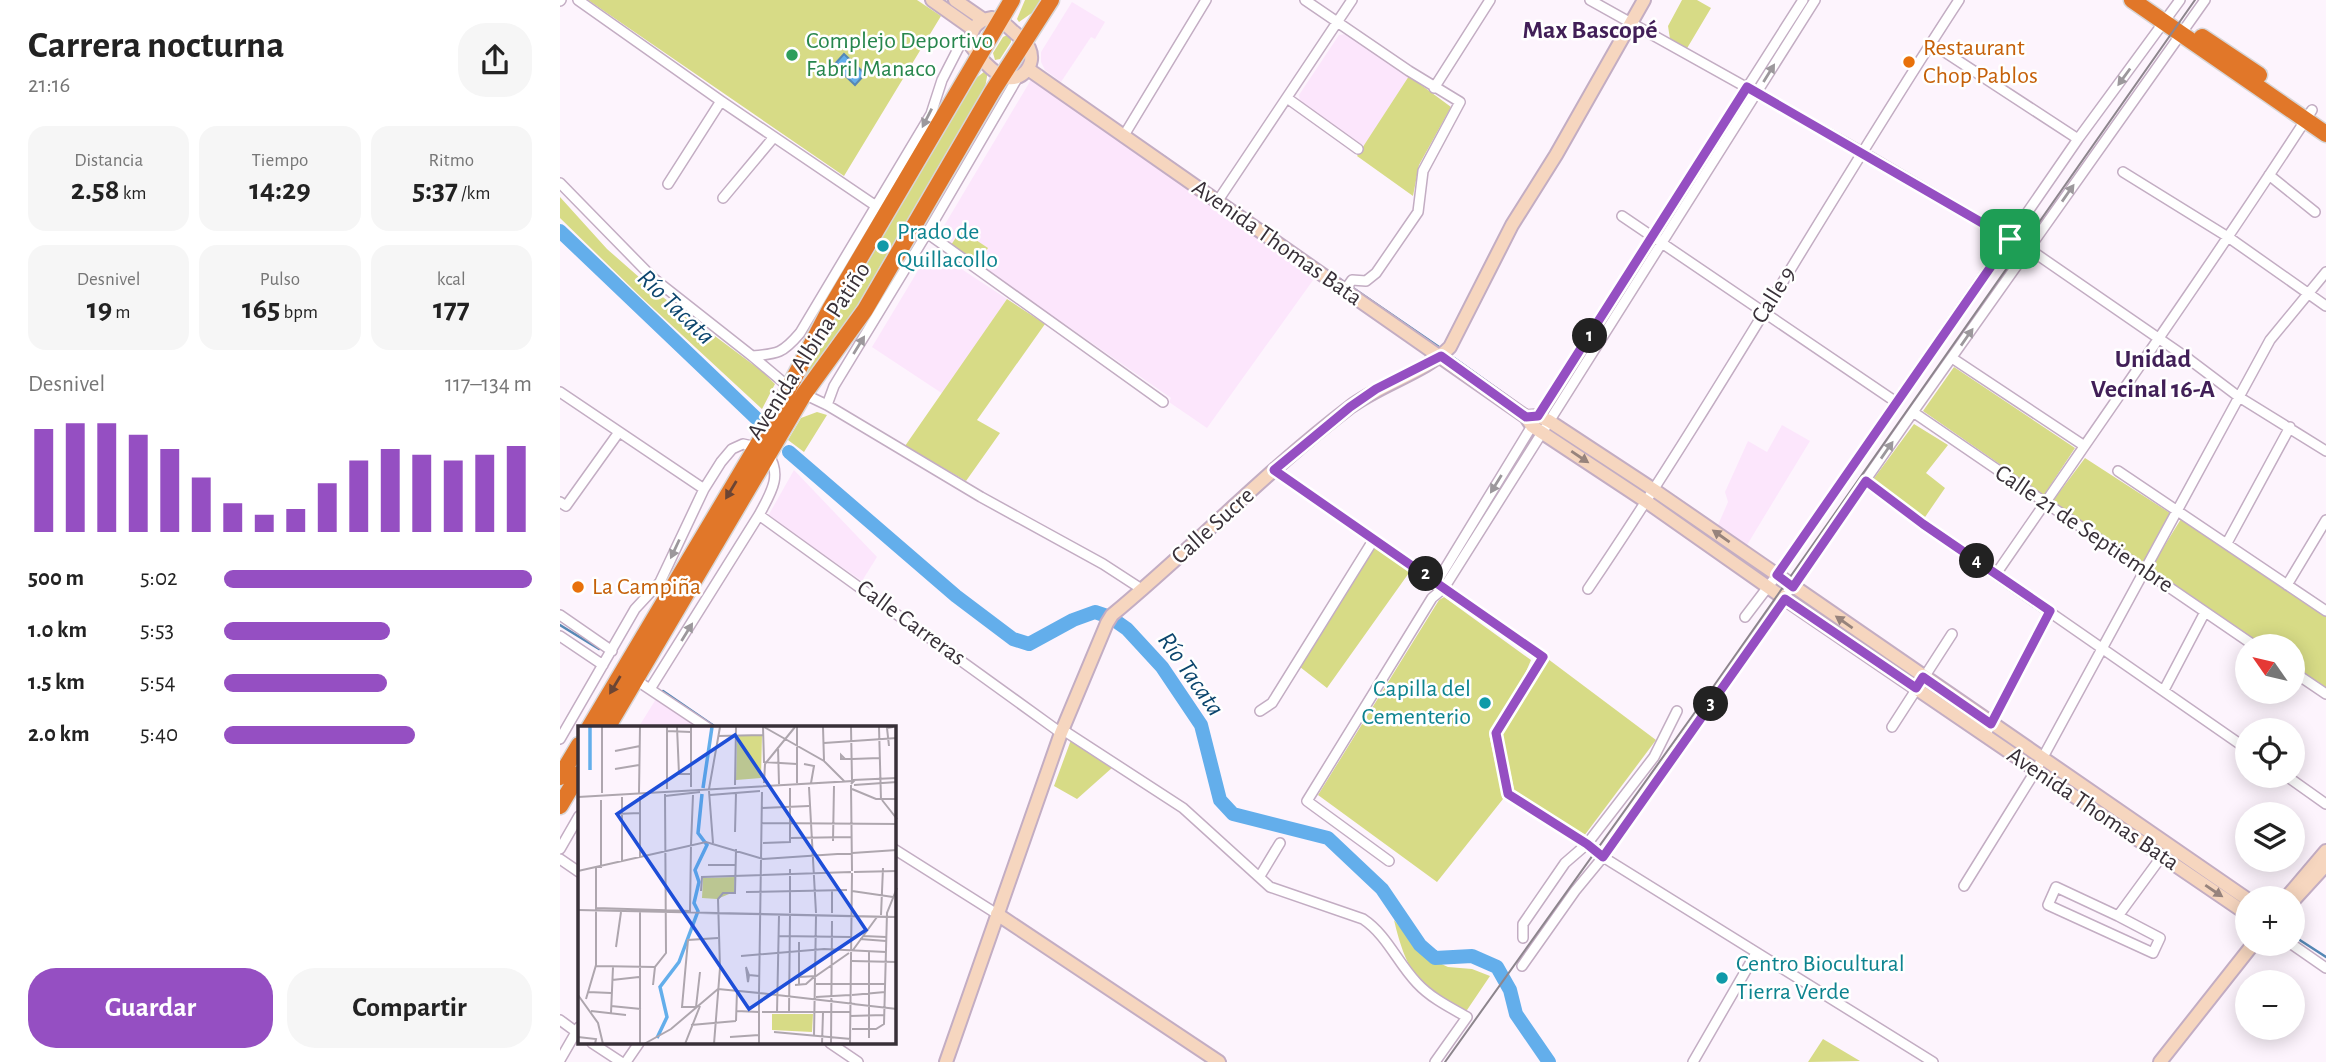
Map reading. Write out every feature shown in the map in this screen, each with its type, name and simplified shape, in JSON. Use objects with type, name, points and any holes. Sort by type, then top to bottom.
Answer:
[{"type":"highway","name":"Avenida Albina Patiño","points":[[590,726],[797,391],[831,307],[974,42],[1012,0]]},
{"type":"highway","name":"Avenida Albina Patiño","points":[[797,391],[865,310],[1016,74],[1024,42],[1051,0]]},
{"type":"highway","points":[[2132,0],[2167,19],[2315,117],[2326,134]]},
{"type":"highway","points":[[2148,0],[2167,19]]},
{"type":"highway","name":"Avenida Albina Patiño","points":[[608,726],[762,450]]},
{"type":"highway","points":[[560,777],[578,747]]},
{"type":"highway","points":[[560,806],[578,776]]},
{"type":"main road","name":"Avenida Thomas Bata","points":[[932,0],[974,42],[1016,74],[1123,136],[1537,422],[1785,599],[1919,683],[2235,891]]},
{"type":"main road","points":[[955,0],[992,20],[1024,42],[1032,55],[1016,74]]},
{"type":"main road","name":"Calle Sucre","points":[[946,1062],[1062,732],[1110,619],[1274,470],[1350,407],[1376,389],[1441,356],[1450,347],[1512,225],[1556,155],[1644,0]]},
{"type":"main road","points":[[974,42],[992,20]]},
{"type":"main road","name":"Avenida Thomas Bata","points":[[1537,422],[1654,490],[1777,575],[1919,683]]},
{"type":"main road","name":"Avenida Thomas Bata","points":[[2039,764],[2162,856],[2235,906]]},
{"type":"main road","points":[[2296,886],[2326,851]]},
{"type":"main road","points":[[2305,888],[2326,865]]},
{"type":"main road","points":[[997,914],[1219,1062]]},
{"type":"main road","points":[[2165,1060],[2244,956]]},
{"type":"street","points":[[578,0],[720,101],[876,206]]},
{"type":"street","points":[[1123,136],[1206,0]]},
{"type":"street","points":[[1305,0],[1434,88],[1461,103],[1423,171],[1418,212],[1376,273],[1366,281],[1352,280],[1345,290]]},
{"type":"street","points":[[1217,202],[1352,0]]},
{"type":"street","points":[[1434,88],[1490,0]]},
{"type":"street","points":[[1590,0],[1862,152],[2010,239]]},
{"type":"street","points":[[1657,241],[1747,87],[1802,0]]},
{"type":"street","points":[[1390,861],[1307,801],[1537,422],[1757,93],[1815,0]]},
{"type":"street","name":"Calle 9","points":[[1588,589],[1647,502],[1862,152],[1959,0]]},
{"type":"street","points":[[1745,617],[1777,575],[2078,139],[2180,0]]},
{"type":"street","points":[[1522,966],[1575,891],[1603,857],[1913,412],[2205,0]]},
{"type":"street","points":[[752,356],[779,353],[800,333],[930,114],[942,80],[961,43],[974,42]]},
{"type":"street","points":[[1931,43],[2078,139]]},
{"type":"street","points":[[827,405],[834,386],[927,233],[1016,74]]},
{"type":"street","points":[[1287,98],[1357,149]]},
{"type":"street","points":[[668,184],[720,101]]},
{"type":"street","points":[[1996,574],[2083,445],[2160,339],[2269,175],[2315,117]]},
{"type":"street","points":[[723,198],[774,137]]},
{"type":"street","points":[[2123,172],[2228,237],[2326,306]]},
{"type":"street","points":[[2269,175],[2315,212]]},
{"type":"street","points":[[560,183],[653,278],[797,391],[827,405],[969,490],[1103,564],[1143,590]]},
{"type":"street","points":[[1622,216],[1896,402]]},
{"type":"street","points":[[927,233],[1163,402]]},
{"type":"street","points":[[2029,249],[2239,397],[2326,451]]},
{"type":"street","points":[[1964,886],[2039,764],[2270,340],[2326,272]]},
{"type":"street","points":[[1952,358],[2083,445]]},
{"type":"street","points":[[560,392],[704,489]]},
{"type":"street","name":"Calle 21 de Septiembre","points":[[1913,412],[2237,634]]},
{"type":"street","points":[[2227,543],[2290,427]]},
{"type":"street","points":[[560,502],[566,506],[619,432]]},
{"type":"street","points":[[560,739],[635,608],[660,582],[704,489],[732,449],[743,444],[762,450],[774,462],[775,485],[650,689]]},
{"type":"street","points":[[1274,470],[1543,657],[1496,733],[1508,794],[1603,857],[1933,1062]]},
{"type":"street","points":[[2119,471],[2326,611]]},
{"type":"street","points":[[1866,481],[1923,524],[2235,740]]},
{"type":"street","name":"Calle Carreras","points":[[759,514],[1062,732],[1183,808],[1270,887],[1363,919],[1376,928],[1415,982],[1434,999],[1467,1017],[1435,1062]]},
{"type":"street","points":[[2287,585],[2326,520]]},
{"type":"street","points":[[1260,710],[1272,703],[1374,539]]},
{"type":"street","points":[[1988,730],[2050,611]]},
{"type":"street","points":[[2164,690],[2205,612]]},
{"type":"street","points":[[560,615],[612,651]]},
{"type":"street","points":[[1892,727],[1952,634]]},
{"type":"street","points":[[560,636],[603,665]]},
{"type":"street","points":[[636,680],[705,726]]},
{"type":"street","points":[[2305,680],[2326,694]]},
{"type":"street","points":[[1523,938],[1523,924],[1565,863],[1587,844],[1654,757],[1676,711]]},
{"type":"street","points":[[2303,788],[2326,804]]},
{"type":"street","points":[[560,849],[578,818]]},
{"type":"street","points":[[1260,876],[1280,843]]},
{"type":"street","points":[[896,850],[997,914]]},
{"type":"street","points":[[2118,916],[2162,856]]},
{"type":"street","points":[[560,859],[578,871]]},
{"type":"street","points":[[2056,887],[2118,916],[2160,938],[2153,953],[2048,905],[2056,887]]},
{"type":"street","points":[[1693,1062],[1756,953]]},
{"type":"street","points":[[2305,953],[2326,968]]},
{"type":"street","points":[[560,1020],[578,1031],[560,1060]]},
{"type":"street","points":[[594,1044],[623,1062],[638,1044]]},
{"type":"street","points":[[831,1044],[858,1062]]},
{"type":"shaded area","points":[[1072,2],[1105,22],[1095,39],[1091,37],[1061,82],[1045,70],[1041,62],[1041,52]]},
{"type":"shaded area","points":[[1346,34],[1409,76],[1364,146],[1300,101],[1299,95],[1339,35]]},
{"type":"shaded area","points":[[1032,78],[1316,276],[1207,428],[1169,402],[1171,398],[938,236]]},
{"type":"shaded area","points":[[931,249],[1007,299],[943,394],[872,347]]},
{"type":"shaded area","points":[[1782,425],[1810,441],[1747,545],[1718,525],[1728,502],[1725,492],[1748,441],[1767,452]]},
{"type":"shaded area","points":[[794,470],[877,557],[862,581],[768,516]]},
{"type":"shaded area","points":[[656,699],[697,726],[639,726]]},
{"type":"green space","name":"Complejo Deportivo Fabril Manaco","points":[[588,0],[917,0],[941,16],[844,176]]},
{"type":"green space","points":[[1025,0],[1042,0],[1036,10],[1019,22],[1017,19]]},
{"type":"green space","points":[[1682,0],[1697,0],[1711,8],[1686,50],[1670,39],[1668,26]]},
{"type":"green space","points":[[1007,35],[1011,42],[1000,59],[995,60],[993,53]]},
{"type":"green space","name":"Prado de Quillacollo","points":[[988,71],[985,88],[858,308],[796,392],[836,312],[975,79]]},
{"type":"green space","points":[[1409,76],[1451,107],[1419,165],[1413,196],[1357,156]]},
{"type":"green space","points":[[560,197],[607,249],[656,292],[763,372],[775,384],[762,409],[560,218]]},
{"type":"green space","points":[[961,230],[988,248],[978,263],[951,245]]},
{"type":"green space","points":[[1007,299],[1045,324],[977,420],[1000,433],[966,481],[905,446]]},
{"type":"green space","points":[[1954,367],[2075,448],[2044,495],[1923,411]]},
{"type":"green space","points":[[817,412],[827,415],[804,452],[788,440],[801,418]]},
{"type":"green space","points":[[1914,424],[1948,445],[1926,473],[1945,488],[1923,520],[1872,481]]},
{"type":"green space","points":[[2085,458],[2170,513],[2144,563],[2052,502]]},
{"type":"green space","points":[[2181,519],[2326,616],[2326,688],[2305,673],[2305,634],[2246,634],[2150,569]]},
{"type":"green space","points":[[1375,546],[1411,570],[1327,688],[1300,667]]},
{"type":"green space","points":[[1444,597],[1531,660],[1517,693],[1489,734],[1503,799],[1437,882],[1318,795],[1439,600]]},
{"type":"green space","points":[[1548,659],[1656,740],[1584,836],[1514,790],[1502,732]]},
{"type":"green space","points":[[1071,740],[1113,767],[1077,799],[1054,786]]},
{"type":"green space","points":[[1394,920],[1424,956],[1448,967],[1472,969],[1490,976],[1465,1013],[1436,995],[1417,977],[1404,954]]},
{"type":"green space","points":[[1823,1039],[1860,1061],[1808,1062]]},
{"type":"water","points":[[844,54],[865,74],[855,85],[834,65]]},
{"type":"waterway","points":[[1162,155],[1194,178]]},
{"type":"waterway","name":"Río Tacata","points":[[560,231],[758,420]]},
{"type":"waterway","points":[[1337,277],[1344,282]]},
{"type":"waterway","points":[[1353,288],[1439,347]]},
{"type":"waterway","points":[[1454,358],[1531,413]]},
{"type":"waterway","name":"Río Tacata","points":[[789,452],[956,596],[1013,639],[1029,644],[1073,620],[1095,612],[1110,617],[1127,629],[1162,667],[1201,725],[1220,800],[1233,814],[1328,838],[1382,889],[1420,945],[1435,958],[1472,956],[1497,967],[1510,990],[1516,1014],[1549,1062]]},
{"type":"waterway","points":[[1691,523],[1761,572]]},
{"type":"waterway","points":[[560,625],[599,649]]},
{"type":"waterway","points":[[663,691],[714,726]]},
{"type":"waterway","points":[[2305,943],[2326,957]]},
{"type":"tram line","points":[[1445,1062],[1713,687],[2195,0]]},
{"type":"place","name":"Complejo Deportivo Fabril Manaco","points":[[792,55]]},
{"type":"place","name":"Restaurant Chop Pablos","points":[[1909,62]]},
{"type":"place","name":"Prado de Quillacollo","points":[[883,246]]},
{"type":"place","name":"La Campiña","points":[[578,587]]},
{"type":"place","name":"Capilla del Cementerio","points":[[1485,703]]},
{"type":"place","name":"Centro Biocultural Tierra Verde","points":[[1722,978]]},
{"type":"district","name":"Max Bascopé","points":[[1590,30]]},
{"type":"district","name":"Unidad Vecinal 16-A","points":[[2153,374]]},
{"type":"route","points":[[1747,87],[2010,239],[1777,575],[1793,587],[1866,481],[1923,524],[2050,611],[1991,724],[1923,677],[1916,688],[1785,599],[1603,857],[1508,794],[1496,733],[1543,657],[1274,470],[1376,389],[1441,356],[1526,417],[1538,416],[1747,87]]}]
